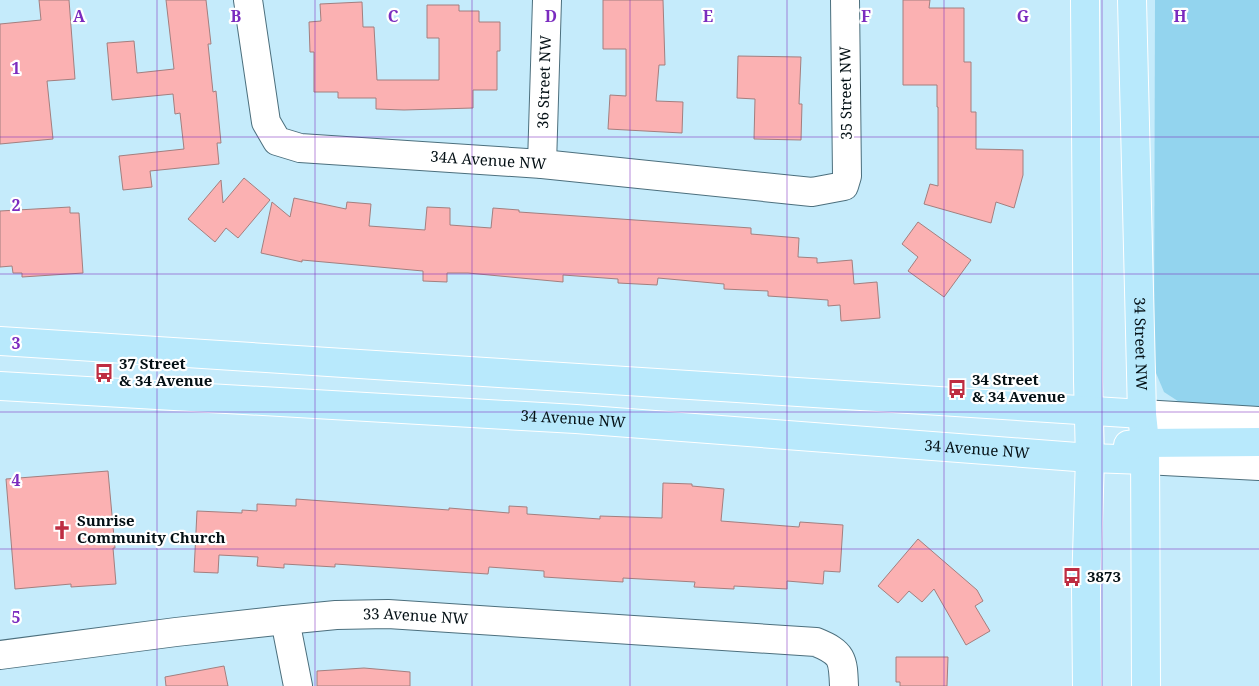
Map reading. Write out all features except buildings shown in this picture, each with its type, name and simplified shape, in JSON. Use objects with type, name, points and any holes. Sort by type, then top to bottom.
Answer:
[{"type":"main road","points":[[1085,0],[1090,458],[1086,588],[1086,686]]},
{"type":"main road","name":"34 Street NW","points":[[1132,0],[1142,414],[1145,452],[1146,686]]},
{"type":"main road","points":[[0,340],[1142,414]]},
{"type":"main road","name":"34 Avenue NW","points":[[0,386],[576,419],[1090,458]]},
{"type":"main road","points":[[1090,458],[1112,447],[1145,452],[1259,442]]},
{"type":"street","name":"34A Avenue NW","points":[[248,0],[266,122],[277,141],[300,148],[542,164],[812,192],[844,186]]},
{"type":"street","name":"36 Street NW","points":[[542,164],[547,0]]},
{"type":"street","name":"35 Street NW","points":[[844,186],[847,176],[845,0]]},
{"type":"street","points":[[1142,414],[1259,421]]},
{"type":"street","points":[[1145,452],[1259,466]]},
{"type":"street","name":"33 Avenue NW","points":[[0,655],[285,620],[336,615],[388,614],[816,642],[830,648],[838,655],[843,664],[844,686]]},
{"type":"street","points":[[285,620],[298,686]]},
{"type":"shaded area","points":[[1155,0],[1259,0],[1259,407],[1184,405],[1164,392],[1156,373],[1154,353]]},
{"type":"place","name":"37 Street & 34 Avenue","points":[[104,373]]},
{"type":"place","name":"34 Street & 34 Avenue","points":[[957,389]]},
{"type":"place","name":"Sunrise Community Church","points":[[62,530]]},
{"type":"place","name":"3873","points":[[1072,577]]}]
